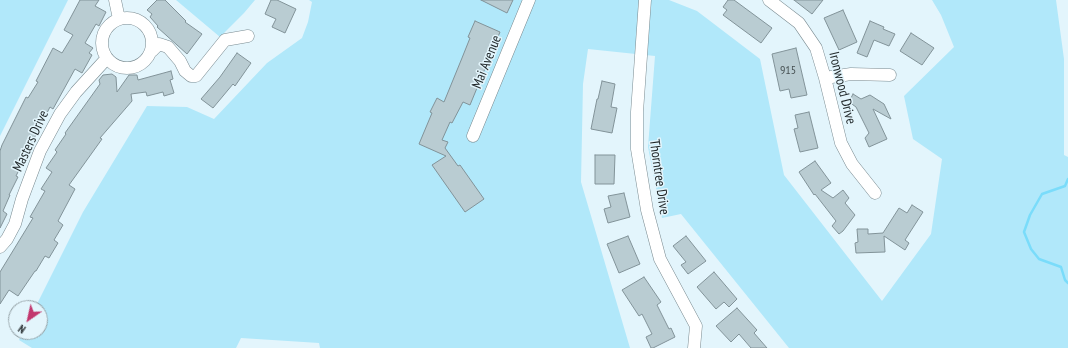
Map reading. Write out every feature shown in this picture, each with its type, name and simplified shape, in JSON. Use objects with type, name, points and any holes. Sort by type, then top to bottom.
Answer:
[{"type":"street","points":[[115,0],[119,19]]},
{"type":"street","name":"Mai Avenue","points":[[473,136],[529,0]]},
{"type":"street","name":"Thorntree Drive","points":[[645,0],[637,112],[637,149],[647,210],[660,259],[696,326],[694,348]]},
{"type":"street","name":"Ironwood Drive","points":[[769,0],[799,23],[816,48],[841,144],[852,164],[876,193]]},
{"type":"street","points":[[152,51],[152,35],[148,27],[135,18],[127,17],[119,19],[106,28],[103,35],[103,51],[107,58],[116,65],[128,68],[136,67],[143,63],[159,44],[168,47],[180,61],[185,71],[191,76],[196,76],[225,40],[248,36]]},
{"type":"street","name":"Masters Drive","points":[[0,247],[7,239],[15,224],[22,199],[40,151],[60,114],[76,92],[107,58]]},
{"type":"street","points":[[825,78],[851,74],[890,75]]},
{"type":"shaded area","points":[[0,0],[68,0],[0,136]]},
{"type":"shaded area","points":[[176,0],[255,0],[220,37]]},
{"type":"shaded area","points":[[309,0],[669,0],[697,11],[760,59],[784,175],[882,301],[931,234],[942,159],[913,139],[904,96],[954,47],[941,15],[932,0],[1056,0],[1064,59],[1064,155],[1068,157],[1068,348],[789,348],[681,214],[662,218],[648,147],[655,56],[588,49],[583,84],[581,182],[630,348],[320,348],[319,343],[241,338],[236,348],[32,348],[19,340],[48,340],[48,300],[39,300],[83,212],[147,106],[187,107],[214,119],[267,63],[302,38],[308,22],[312,2]]},
{"type":"building","points":[[80,0],[99,0],[95,6],[106,12],[99,26],[96,24],[85,43],[93,48],[89,53],[92,55],[82,73],[75,69],[53,109],[50,107],[16,176],[18,177],[3,211],[7,214],[0,228],[0,151],[2,145],[26,97],[28,98],[38,82],[36,81],[53,48],[62,53],[73,35],[64,30]]},
{"type":"building","points":[[157,0],[165,0],[186,21],[185,22],[202,34],[187,54],[157,27],[158,26],[150,17],[152,14],[147,10]]},
{"type":"building","points":[[271,0],[277,0],[296,9],[285,33],[272,27],[276,19],[265,14]]},
{"type":"building","points":[[481,0],[513,0],[507,13]]},
{"type":"building","points":[[728,0],[734,0],[772,28],[761,43],[723,15],[727,10],[723,7]]},
{"type":"building","points":[[794,0],[823,0],[812,14]]},
{"type":"building","points":[[843,10],[857,42],[839,50],[824,18]]},
{"type":"building","points":[[475,21],[500,32],[470,105],[463,102],[452,123],[450,122],[442,140],[448,142],[445,148],[458,166],[460,165],[484,199],[465,212],[432,165],[446,156],[419,144],[432,113],[430,112],[437,98],[444,102],[470,38],[468,37]]},
{"type":"building","points":[[870,21],[895,34],[889,46],[874,40],[867,57],[857,53]]},
{"type":"building","points":[[911,33],[934,48],[922,65],[900,51]]},
{"type":"building","points":[[796,48],[807,95],[791,98],[789,89],[780,91],[772,54]]},
{"type":"building","points":[[237,53],[251,63],[235,86],[233,84],[213,108],[201,99],[220,77]]},
{"type":"building","points":[[171,71],[173,79],[170,80],[174,93],[164,96],[163,92],[147,96],[146,92],[131,94],[132,101],[100,138],[102,139],[69,185],[75,189],[58,221],[63,225],[54,240],[58,243],[49,258],[45,256],[18,296],[9,290],[0,304],[0,272],[33,218],[30,217],[45,191],[41,189],[52,172],[46,168],[57,152],[55,150],[66,134],[65,133],[100,84],[99,80],[103,75],[112,74],[116,77],[117,92],[129,75],[137,75],[138,80]]},
{"type":"building","points":[[602,81],[615,84],[611,107],[617,108],[612,133],[591,129]]},
{"type":"building","points":[[853,94],[861,99],[870,95],[884,104],[891,119],[873,109],[887,139],[869,147],[865,138],[869,133],[856,107],[849,102]]},
{"type":"building","points":[[809,112],[818,148],[800,152],[794,129],[798,128],[795,115]]},
{"type":"building","points":[[595,155],[615,155],[614,184],[595,184]]},
{"type":"building","points":[[815,161],[831,183],[821,190],[833,198],[843,190],[849,198],[845,203],[855,215],[839,234],[832,226],[836,221],[815,194],[814,195],[799,172]]},
{"type":"building","points":[[624,193],[630,217],[608,223],[604,209],[611,207],[608,196]]},
{"type":"building","points":[[912,205],[923,212],[905,240],[909,243],[905,250],[884,236],[885,252],[856,253],[855,243],[858,242],[857,229],[868,229],[868,234],[883,233],[899,208],[907,213]]},
{"type":"building","points":[[628,236],[640,264],[619,273],[607,244]]},
{"type":"building","points":[[686,236],[706,261],[688,274],[681,265],[686,262],[673,246]]},
{"type":"building","points":[[714,272],[737,299],[729,307],[724,302],[716,309],[697,287]]},
{"type":"building","points":[[644,277],[661,302],[657,305],[669,329],[671,328],[675,337],[653,348],[651,348],[646,337],[652,334],[642,314],[639,316],[622,290]]},
{"type":"building","points":[[737,308],[757,330],[754,333],[767,348],[751,348],[739,334],[731,342],[716,326]]},
{"type":"waterway","points":[[1068,179],[1065,186],[1042,194],[1030,215],[1024,232],[1031,249],[1039,259],[1061,267],[1065,280],[1068,283]]}]
